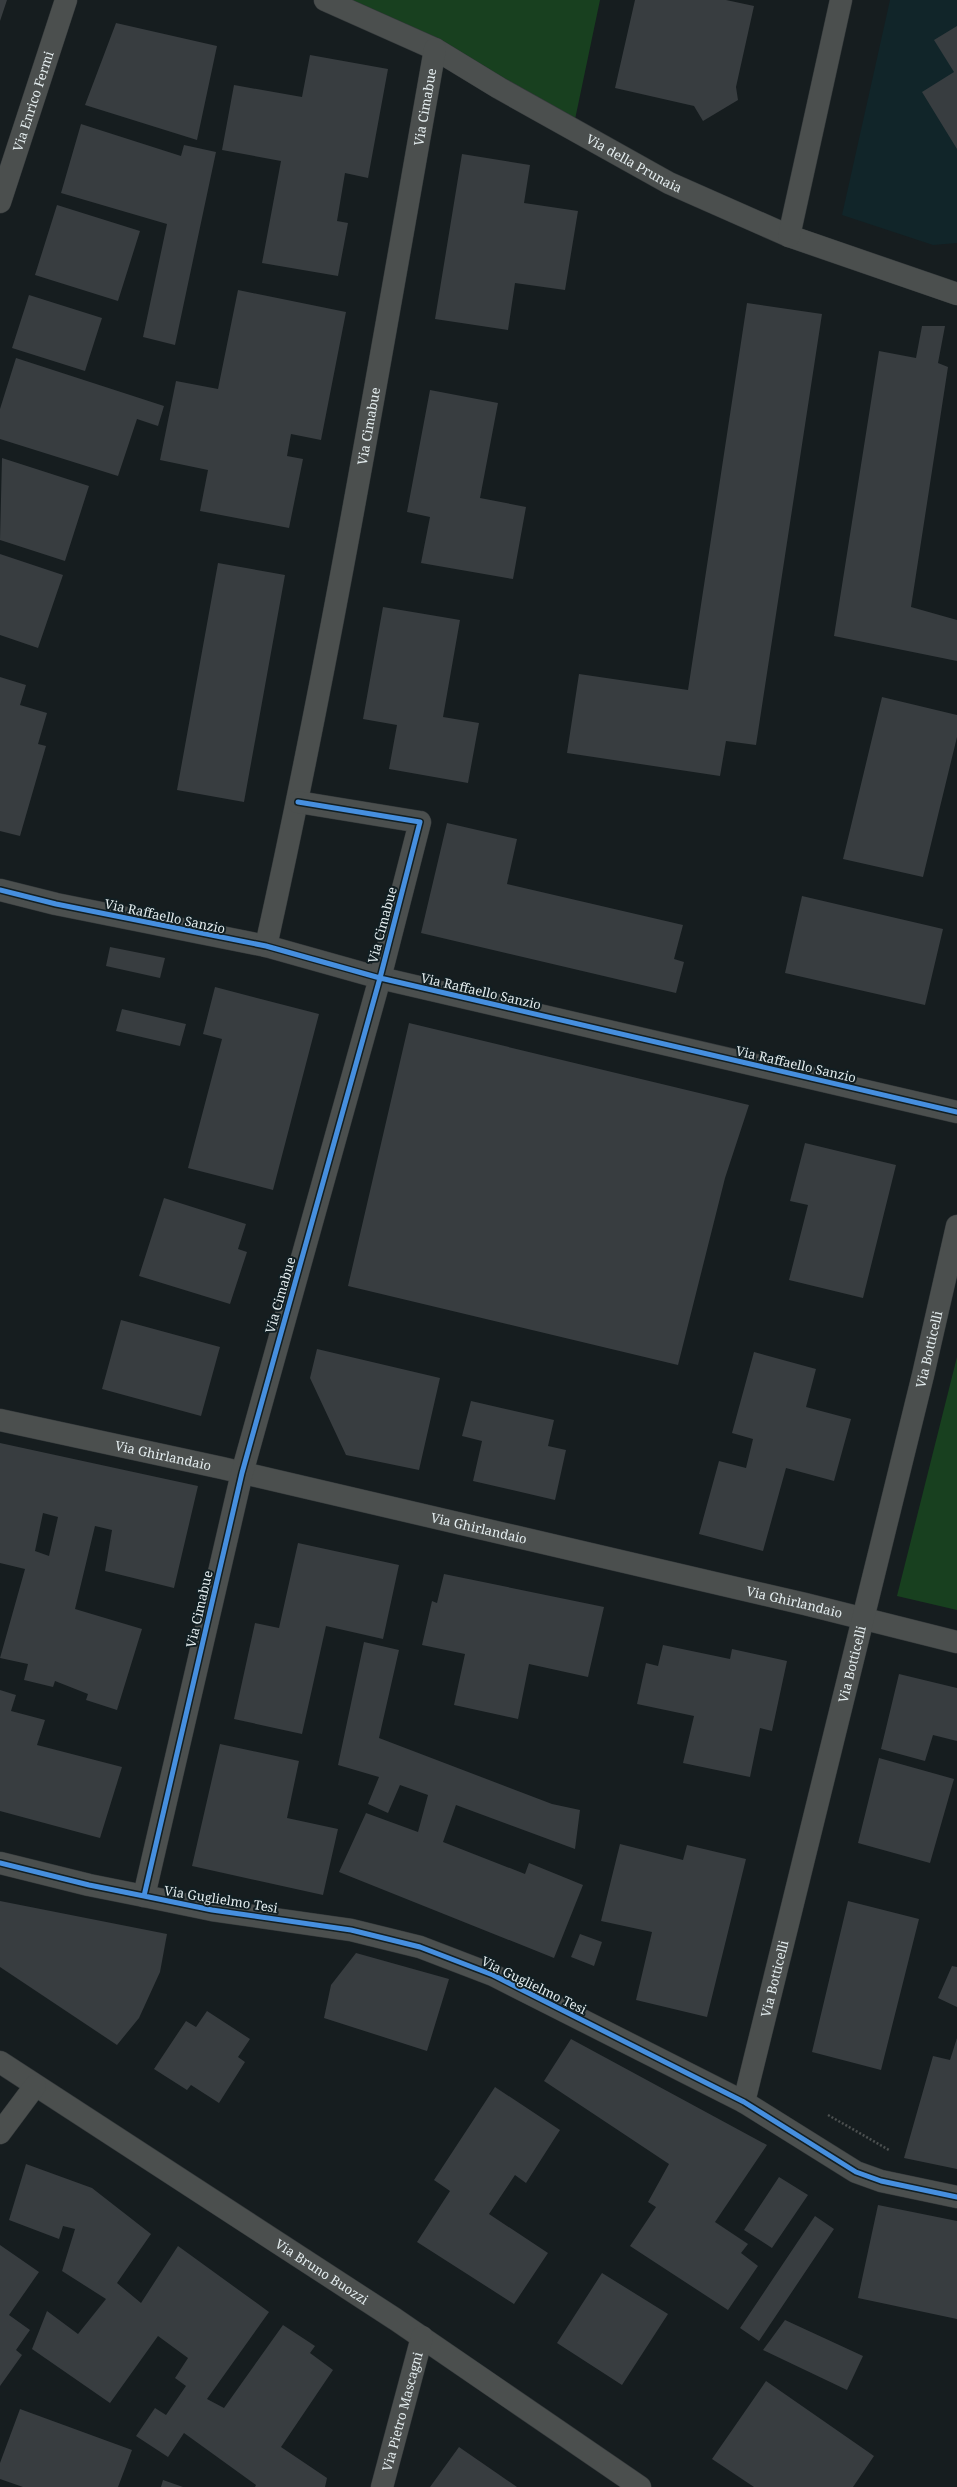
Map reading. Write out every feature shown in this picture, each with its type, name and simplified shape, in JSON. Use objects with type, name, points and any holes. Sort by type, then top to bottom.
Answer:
[{"type":"street","name":"Via Enrico Fermi","points":[[0,202],[66,0]]},
{"type":"street","name":"Via della Prunaia","points":[[325,0],[434,48],[499,88],[669,183],[789,236],[957,294]]},
{"type":"street","points":[[789,236],[841,0]]},
{"type":"street","name":"Via Cimabue","points":[[266,946],[298,802],[373,404],[434,48]]},
{"type":"street","name":"Via Cimabue","points":[[144,1896],[242,1473],[380,978],[420,822],[298,802]]},
{"type":"street","name":"Via Raffaello Sanzio","points":[[0,890],[64,906],[266,946],[380,978],[957,1112]]},
{"type":"street","name":"Via Botticelli","points":[[744,2102],[923,1375],[957,1226]]},
{"type":"street","name":"Via Ghirlandaio","points":[[0,1420],[242,1473],[863,1618],[957,1642]]},
{"type":"street","name":"Via Guglielmo Tesi","points":[[0,1863],[89,1885],[212,1910],[351,1930],[420,1947],[493,1975],[744,2102],[856,2172],[881,2181],[957,2197]]},
{"type":"street","name":"Via Bruno Buozzi","points":[[0,2062],[422,2337],[640,2487]]},
{"type":"street","points":[[0,2133],[35,2086]]},
{"type":"street","name":"Via Pietro Mascagni","points":[[382,2487],[422,2337]]},
{"type":"path","points":[[822,2112],[889,2148],[881,2181]]},
{"type":"shaded area","points":[[890,0],[957,0],[957,243],[933,245],[842,215]]},
{"type":"green space","points":[[325,0],[600,0],[573,129]]},
{"type":"green space","points":[[957,1357],[957,1610],[897,1596]]},
{"type":"building","points":[[0,0],[7,0],[0,21]]},
{"type":"building","points":[[635,0],[726,0],[754,6],[736,87],[738,100],[703,121],[694,106],[615,88]]},
{"type":"building","points":[[116,23],[217,46],[197,140],[85,105]]},
{"type":"building","points":[[957,26],[957,149],[922,92],[954,72],[934,40]]},
{"type":"building","points":[[310,55],[388,69],[368,178],[345,173],[337,221],[348,223],[338,276],[262,263],[281,161],[222,150],[234,85],[302,97]]},
{"type":"building","points":[[81,124],[181,156],[184,145],[216,152],[175,345],[143,337],[167,224],[61,193]]},
{"type":"building","points":[[462,154],[530,165],[524,203],[578,211],[565,290],[515,283],[508,330],[435,319]]},
{"type":"building","points":[[57,205],[140,231],[118,301],[35,275]]},
{"type":"building","points":[[238,290],[346,312],[321,440],[291,434],[287,456],[303,459],[289,528],[200,511],[208,470],[160,460],[176,381],[218,389]]},
{"type":"building","points":[[29,295],[102,318],[85,371],[12,348]]},
{"type":"building","points":[[747,303],[822,314],[756,745],[726,741],[720,776],[567,753],[579,674],[688,690]]},
{"type":"building","points":[[922,326],[945,326],[938,363],[948,367],[911,607],[957,620],[957,661],[834,636],[879,351],[916,358]]},
{"type":"building","points":[[16,358],[164,406],[158,426],[137,419],[118,476],[0,439],[0,409]]},
{"type":"building","points":[[430,390],[498,403],[480,498],[526,507],[513,579],[421,563],[430,517],[407,512]]},
{"type":"building","points":[[2,458],[89,486],[65,561],[0,540]]},
{"type":"building","points":[[0,554],[63,575],[38,648],[0,635]]},
{"type":"building","points":[[218,563],[285,575],[244,802],[177,790]]},
{"type":"building","points":[[383,607],[460,620],[443,717],[479,723],[468,783],[389,769],[397,725],[363,719]]},
{"type":"building","points":[[0,677],[26,685],[20,705],[47,713],[38,744],[46,746],[20,836],[0,831]]},
{"type":"building","points":[[882,697],[957,715],[957,737],[923,877],[843,859]]},
{"type":"building","points":[[447,823],[517,839],[507,884],[683,925],[674,959],[684,962],[676,993],[421,933]]},
{"type":"building","points":[[802,896],[943,929],[925,1005],[785,973]]},
{"type":"building","points":[[110,947],[165,958],[160,978],[106,966]]},
{"type":"building","points":[[215,987],[319,1014],[273,1190],[188,1168],[222,1039],[203,1034]]},
{"type":"building","points":[[122,1009],[186,1024],[180,1046],[116,1031]]},
{"type":"building","points":[[409,1023],[749,1105],[725,1178],[678,1365],[348,1286]]},
{"type":"building","points":[[805,1143],[896,1165],[863,1298],[789,1280],[808,1205],[790,1201]]},
{"type":"building","points":[[164,1198],[246,1224],[238,1249],[247,1252],[230,1304],[139,1276]]},
{"type":"building","points":[[121,1320],[220,1347],[201,1416],[102,1389]]},
{"type":"building","points":[[317,1349],[440,1378],[419,1470],[346,1455],[310,1378]]},
{"type":"building","points":[[754,1352],[816,1369],[806,1407],[851,1419],[834,1481],[786,1468],[763,1551],[699,1534],[719,1461],[746,1468],[753,1439],[732,1433]]},
{"type":"building","points":[[471,1401],[554,1420],[548,1446],[566,1450],[555,1500],[473,1481],[482,1441],[462,1436]]},
{"type":"building","points":[[0,1443],[198,1486],[174,1588],[105,1571],[112,1530],[95,1526],[75,1609],[142,1629],[117,1710],[86,1700],[88,1694],[55,1681],[53,1687],[24,1680],[28,1664],[0,1658],[25,1569],[0,1563]],"holes":[[[43,1513],[58,1517],[49,1556],[35,1551]]]},
{"type":"building","points":[[298,1543],[399,1565],[383,1639],[326,1626],[302,1734],[234,1719],[255,1623],[279,1628]]},
{"type":"building","points":[[444,1574],[604,1607],[588,1677],[529,1664],[518,1719],[454,1705],[465,1654],[422,1645],[432,1601],[437,1603]]},
{"type":"building","points":[[364,1642],[399,1650],[379,1738],[552,1804],[580,1810],[575,1849],[456,1805],[443,1842],[525,1874],[529,1863],[583,1885],[554,1958],[339,1872],[366,1813],[418,1832],[428,1795],[400,1785],[388,1813],[368,1804],[379,1777],[338,1765]]},
{"type":"building","points":[[663,1645],[730,1659],[732,1649],[787,1661],[772,1731],[760,1728],[750,1777],[683,1763],[694,1716],[637,1704],[646,1663],[658,1666]]},
{"type":"building","points":[[899,1674],[957,1688],[957,1741],[933,1735],[925,1761],[881,1749]]},
{"type":"building","points":[[0,1690],[16,1695],[11,1711],[45,1720],[37,1745],[122,1767],[100,1838],[0,1811]]},
{"type":"building","points":[[220,1744],[299,1761],[287,1818],[338,1829],[323,1895],[192,1866]]},
{"type":"building","points":[[879,1758],[954,1779],[930,1863],[858,1843]]},
{"type":"building","points":[[620,1844],[683,1860],[687,1845],[746,1859],[707,2017],[636,2000],[652,1932],[601,1921]]},
{"type":"building","points":[[0,1901],[167,1934],[160,1972],[139,2018],[117,2045],[0,1967]]},
{"type":"building","points":[[848,1901],[919,1919],[881,2070],[812,2052]]},
{"type":"building","points":[[580,1934],[602,1942],[594,1966],[571,1957]]},
{"type":"building","points":[[356,1953],[449,1979],[427,2051],[324,2018],[331,1985]]},
{"type":"building","points":[[952,1966],[957,1967],[957,2007],[938,1998]]},
{"type":"building","points":[[207,2011],[250,2039],[238,2057],[245,2062],[219,2103],[191,2085],[187,2090],[154,2069],[186,2021],[196,2027]]},
{"type":"building","points":[[957,2038],[957,2169],[904,2158],[933,2056],[950,2060]]},
{"type":"building","points":[[571,2039],[767,2145],[715,2222],[748,2244],[741,2253],[758,2266],[728,2310],[630,2246],[656,2207],[648,2202],[669,2164],[544,2081]]},
{"type":"building","points":[[495,2087],[560,2130],[526,2183],[515,2175],[489,2214],[548,2253],[514,2304],[417,2242],[450,2191],[434,2180]]},
{"type":"building","points":[[26,2164],[92,2188],[151,2234],[117,2283],[141,2303],[178,2246],[269,2312],[207,2399],[224,2408],[283,2325],[315,2346],[310,2353],[333,2370],[281,2447],[327,2478],[325,2487],[255,2487],[256,2485],[184,2433],[168,2457],[136,2436],[155,2408],[166,2415],[186,2386],[175,2378],[188,2358],[158,2336],[110,2403],[32,2349],[47,2311],[78,2334],[106,2299],[62,2271],[75,2229],[63,2226],[59,2239],[9,2220]]},
{"type":"building","points":[[779,2177],[808,2195],[772,2248],[744,2230]]},
{"type":"building","points":[[878,2205],[957,2221],[957,2319],[858,2298]]},
{"type":"building","points":[[815,2216],[834,2229],[759,2341],[740,2328]]},
{"type":"building","points":[[0,2245],[39,2272],[9,2315],[30,2330],[16,2350],[22,2355],[0,2386]]},
{"type":"building","points":[[602,2273],[668,2314],[622,2385],[557,2343]]},
{"type":"building","points":[[785,2320],[863,2356],[847,2390],[763,2350]]},
{"type":"building","points":[[766,2381],[874,2456],[853,2487],[754,2487],[712,2459]]},
{"type":"building","points":[[20,2409],[132,2450],[118,2487],[23,2487],[0,2479],[0,2463]]},
{"type":"building","points":[[459,2447],[517,2487],[430,2487]]},
{"type":"building","points":[[163,2480],[183,2487],[161,2487]]},
{"type":"cycle path","points":[[144,1896],[242,1473],[380,978],[420,822],[298,802]]},
{"type":"cycle path","points":[[0,890],[56,904],[266,946],[380,978],[957,1112]]},
{"type":"cycle path","points":[[0,1863],[89,1885],[212,1910],[351,1930],[420,1947],[493,1975],[744,2102],[856,2172],[881,2181],[957,2197]]}]
